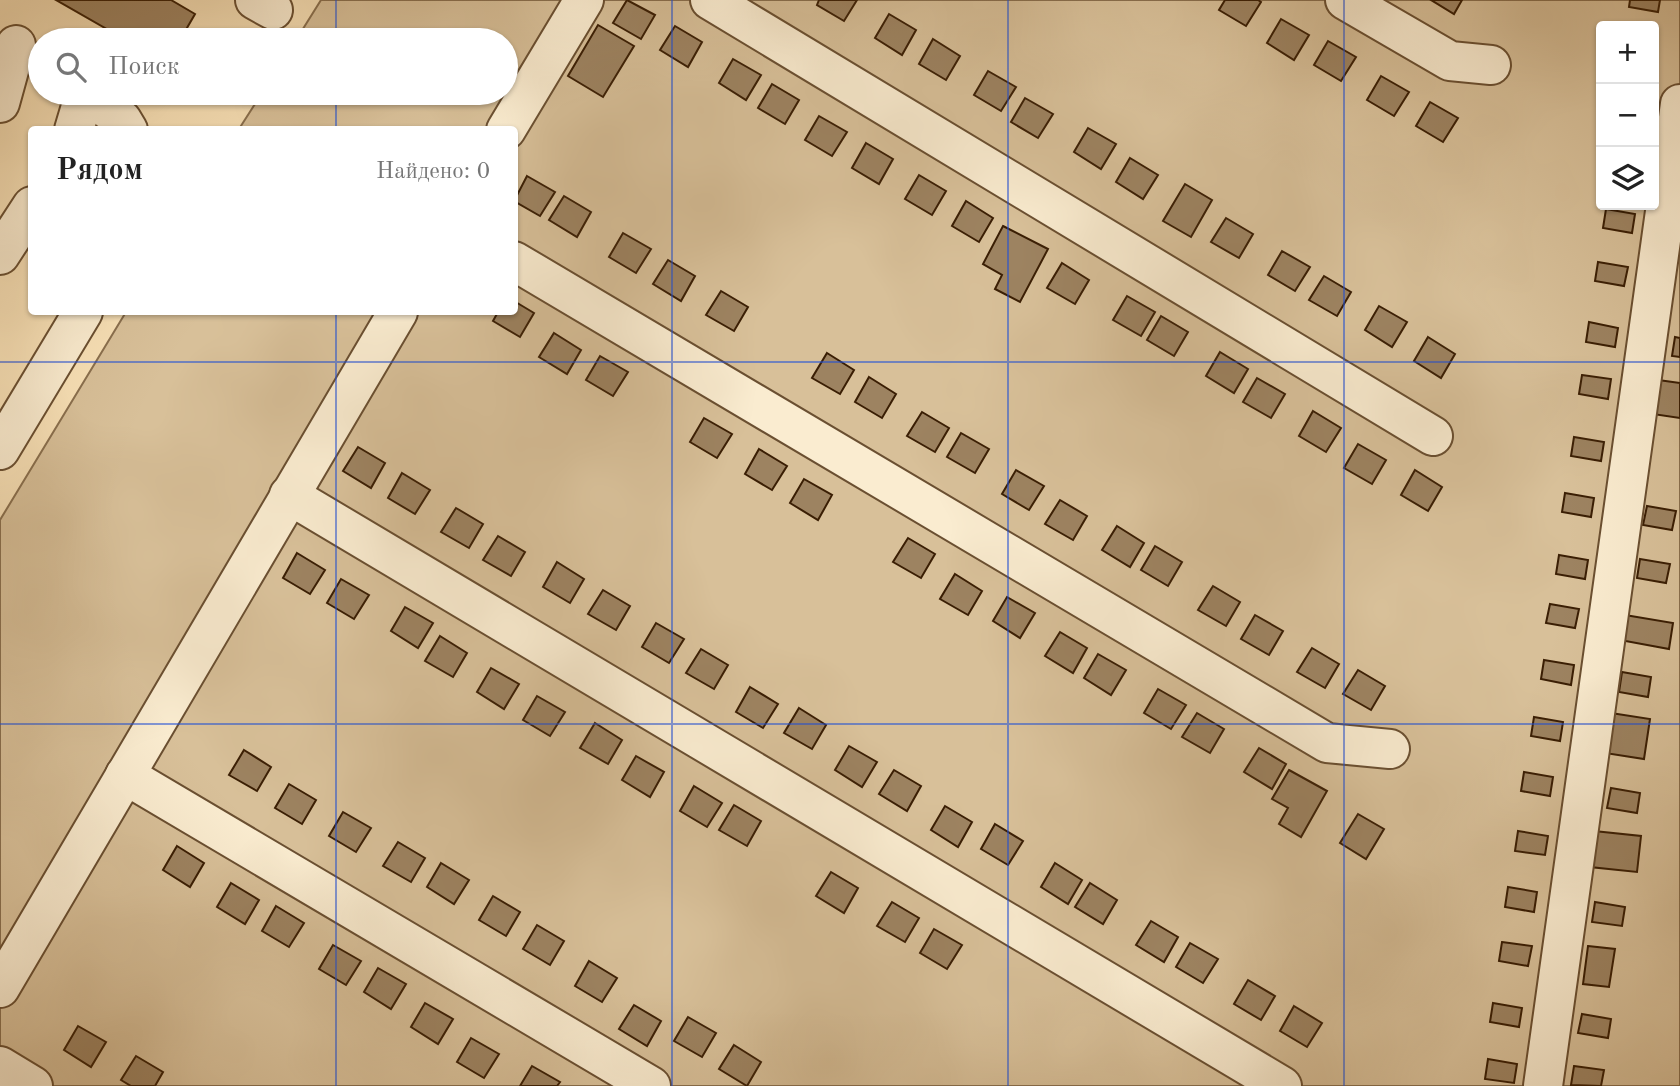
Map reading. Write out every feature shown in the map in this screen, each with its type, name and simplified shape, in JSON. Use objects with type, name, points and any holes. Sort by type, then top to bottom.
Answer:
[{"type":"lane","points":[[508,126],[584,0]]},
{"type":"lane","points":[[710,0],[1433,436]]},
{"type":"lane","points":[[1345,0],[1450,61],[1491,65]]},
{"type":"lane","points":[[0,103],[19,47]]},
{"type":"lane","points":[[1543,1086],[1680,104]]},
{"type":"lane","points":[[75,126],[81,105]]},
{"type":"lane","points":[[101,105],[122,120],[126,126]]},
{"type":"lane","points":[[518,263],[1327,743],[1390,749]]},
{"type":"lane","points":[[0,450],[81,315]]},
{"type":"lane","points":[[0,988],[396,315]]},
{"type":"lane","points":[[289,495],[1282,1086]]},
{"type":"lane","points":[[125,775],[650,1086]]},
{"type":"lane","points":[[0,1066],[33,1086]]},
{"type":"shaded area","points":[[321,0],[1680,0],[1680,1086],[0,1086],[0,520],[124,315],[518,315],[518,126],[241,126],[254,105],[518,105],[518,28],[304,28]]},
{"type":"building","points":[[56,0],[171,0],[195,14],[187,28],[105,28]]},
{"type":"building","points":[[627,0],[655,15],[641,39],[613,23]]},
{"type":"building","points":[[819,0],[857,0],[844,21],[817,5]]},
{"type":"building","points":[[1225,0],[1261,2],[1246,26],[1219,10]]},
{"type":"building","points":[[1431,0],[1462,0],[1454,14]]},
{"type":"building","points":[[1630,0],[1660,0],[1658,12],[1629,7]]},
{"type":"building","points":[[889,14],[916,30],[902,55],[875,38]]},
{"type":"building","points":[[1281,19],[1309,35],[1294,60],[1267,43]]},
{"type":"building","points":[[598,25],[634,46],[603,97],[568,76]]},
{"type":"building","points":[[675,26],[702,42],[688,67],[660,50]]},
{"type":"building","points":[[933,39],[960,56],[946,80],[919,64]]},
{"type":"building","points":[[1328,41],[1356,57],[1341,81],[1314,65]]},
{"type":"building","points":[[733,59],[761,75],[746,100],[719,83]]},
{"type":"building","points":[[988,71],[1016,87],[1001,111],[974,95]]},
{"type":"building","points":[[1381,76],[1409,92],[1394,116],[1367,100]]},
{"type":"building","points":[[772,84],[799,100],[785,124],[758,108]]},
{"type":"building","points":[[1025,98],[1053,114],[1038,138],[1011,122]]},
{"type":"building","points":[[1430,102],[1458,118],[1443,142],[1416,126]]},
{"type":"building","points":[[819,116],[847,132],[832,156],[805,140]]},
{"type":"building","points":[[1088,128],[1116,144],[1101,169],[1074,152]]},
{"type":"building","points":[[866,143],[893,159],[879,184],[852,168]]},
{"type":"building","points":[[1130,158],[1158,175],[1143,199],[1116,182]]},
{"type":"building","points":[[919,175],[946,191],[932,215],[905,199]]},
{"type":"building","points":[[527,176],[555,192],[540,216],[518,203],[518,193]]},
{"type":"building","points":[[1185,184],[1212,200],[1191,237],[1163,221]]},
{"type":"building","points":[[564,196],[591,212],[577,237],[549,220]]},
{"type":"building","points":[[966,201],[993,218],[979,242],[952,226]]},
{"type":"building","points":[[1606,210],[1635,214],[1632,233],[1603,228]]},
{"type":"building","points":[[1226,218],[1253,234],[1239,258],[1211,242]]},
{"type":"building","points":[[1003,226],[1048,249],[1020,302],[995,289],[1002,275],[983,264]]},
{"type":"building","points":[[623,233],[651,249],[636,273],[609,257]]},
{"type":"building","points":[[1282,251],[1310,267],[1295,291],[1268,275]]},
{"type":"building","points":[[668,260],[695,276],[681,301],[653,284]]},
{"type":"building","points":[[1598,262],[1628,267],[1624,286],[1595,281]]},
{"type":"building","points":[[1062,263],[1089,280],[1075,304],[1047,288]]},
{"type":"building","points":[[1324,276],[1351,292],[1337,316],[1309,300]]},
{"type":"building","points":[[721,291],[748,307],[734,331],[706,315]]},
{"type":"building","points":[[1127,296],[1155,312],[1141,336],[1113,320]]},
{"type":"building","points":[[518,303],[534,313],[520,337],[493,321],[496,315],[518,315]]},
{"type":"building","points":[[1379,306],[1407,322],[1392,347],[1365,330]]},
{"type":"building","points":[[1161,316],[1188,332],[1174,356],[1147,340]]},
{"type":"building","points":[[1589,322],[1618,328],[1615,347],[1586,342]]},
{"type":"building","points":[[554,333],[581,350],[567,374],[539,357]]},
{"type":"building","points":[[1428,337],[1455,354],[1441,378],[1414,361]]},
{"type":"building","points":[[1675,337],[1680,338],[1680,357],[1672,356]]},
{"type":"building","points":[[1220,352],[1248,369],[1234,393],[1206,376]]},
{"type":"building","points":[[827,353],[854,370],[840,394],[812,378]]},
{"type":"building","points":[[600,356],[628,372],[613,396],[586,380]]},
{"type":"building","points":[[1582,375],[1611,379],[1608,399],[1579,394]]},
{"type":"building","points":[[869,377],[896,394],[882,418],[855,402]]},
{"type":"building","points":[[1257,378],[1285,394],[1271,418],[1243,402]]},
{"type":"building","points":[[1651,379],[1680,383],[1680,418],[1646,413]]},
{"type":"building","points":[[1313,411],[1341,428],[1326,452],[1299,436]]},
{"type":"building","points":[[922,412],[949,428],[935,452],[907,436]]},
{"type":"building","points":[[704,418],[732,434],[717,458],[690,442]]},
{"type":"building","points":[[961,433],[989,449],[975,473],[947,457]]},
{"type":"building","points":[[1574,437],[1604,442],[1601,461],[1571,456]]},
{"type":"building","points":[[1358,444],[1386,460],[1372,484],[1344,468]]},
{"type":"building","points":[[358,447],[385,463],[371,488],[343,471]]},
{"type":"building","points":[[759,449],[787,466],[772,490],[745,474]]},
{"type":"building","points":[[1016,470],[1044,486],[1029,510],[1002,494]]},
{"type":"building","points":[[1415,470],[1442,487],[1428,511],[1401,495]]},
{"type":"building","points":[[402,473],[430,490],[415,514],[388,498]]},
{"type":"building","points":[[804,479],[832,495],[818,520],[790,503]]},
{"type":"building","points":[[1565,493],[1594,498],[1591,517],[1562,512]]},
{"type":"building","points":[[1060,500],[1087,516],[1073,540],[1045,524]]},
{"type":"building","points":[[1647,506],[1676,511],[1672,530],[1643,525]]},
{"type":"building","points":[[456,508],[483,524],[469,548],[441,532]]},
{"type":"building","points":[[1117,526],[1144,543],[1130,567],[1102,550]]},
{"type":"building","points":[[498,536],[525,552],[511,576],[483,560]]},
{"type":"building","points":[[908,538],[935,554],[921,578],[893,562]]},
{"type":"building","points":[[1155,546],[1182,562],[1168,586],[1141,570]]},
{"type":"building","points":[[297,553],[325,570],[310,594],[283,578]]},
{"type":"building","points":[[1559,555],[1588,560],[1585,579],[1556,574]]},
{"type":"building","points":[[1640,559],[1670,564],[1666,583],[1637,578]]},
{"type":"building","points":[[557,562],[584,579],[570,603],[543,587]]},
{"type":"building","points":[[955,574],[982,591],[968,615],[940,599]]},
{"type":"building","points":[[341,579],[369,595],[354,619],[327,603]]},
{"type":"building","points":[[1213,586],[1240,602],[1226,626],[1198,610]]},
{"type":"building","points":[[603,590],[630,606],[616,630],[588,614]]},
{"type":"building","points":[[1007,597],[1035,613],[1020,638],[993,621]]},
{"type":"building","points":[[1550,604],[1579,609],[1575,628],[1546,623]]},
{"type":"building","points":[[405,607],[433,623],[418,648],[391,631]]},
{"type":"building","points":[[1255,615],[1283,631],[1269,655],[1241,639]]},
{"type":"building","points":[[1625,615],[1673,623],[1669,649],[1620,640]]},
{"type":"building","points":[[656,623],[684,639],[669,663],[642,647]]},
{"type":"building","points":[[1060,632],[1087,648],[1073,673],[1045,656]]},
{"type":"building","points":[[440,636],[467,653],[453,677],[425,661]]},
{"type":"building","points":[[1312,648],[1339,664],[1325,688],[1297,672]]},
{"type":"building","points":[[701,649],[728,665],[714,689],[686,673]]},
{"type":"building","points":[[1098,654],[1126,670],[1111,695],[1084,678]]},
{"type":"building","points":[[1544,660],[1574,665],[1571,685],[1541,679]]},
{"type":"building","points":[[491,668],[519,684],[504,709],[477,692]]},
{"type":"building","points":[[1358,670],[1385,686],[1371,710],[1343,694]]},
{"type":"building","points":[[1622,672],[1651,677],[1648,697],[1619,692]]},
{"type":"building","points":[[750,687],[778,704],[763,728],[736,712]]},
{"type":"building","points":[[1158,689],[1186,705],[1171,729],[1144,713]]},
{"type":"building","points":[[537,696],[565,712],[550,736],[523,720]]},
{"type":"building","points":[[799,708],[826,725],[812,749],[784,733]]},
{"type":"building","points":[[1197,713],[1224,729],[1210,753],[1182,737]]},
{"type":"building","points":[[1611,713],[1650,719],[1644,759],[1605,753]]},
{"type":"building","points":[[1534,717],[1563,722],[1560,741],[1531,736]]},
{"type":"building","points":[[595,723],[622,740],[608,764],[580,748]]},
{"type":"building","points":[[849,746],[877,762],[862,787],[835,770]]},
{"type":"building","points":[[1259,748],[1286,764],[1272,789],[1244,772]]},
{"type":"building","points":[[244,750],[271,767],[257,791],[229,775]]},
{"type":"building","points":[[636,756],[664,772],[650,797],[622,780]]},
{"type":"building","points":[[894,770],[921,786],[907,811],[879,794]]},
{"type":"building","points":[[1289,770],[1327,791],[1301,837],[1279,824],[1288,808],[1272,799]]},
{"type":"building","points":[[1524,772],[1553,777],[1550,796],[1521,791]]},
{"type":"building","points":[[289,784],[316,800],[302,824],[275,808]]},
{"type":"building","points":[[694,786],[722,803],[707,827],[680,811]]},
{"type":"building","points":[[1611,788],[1640,793],[1637,813],[1607,808]]},
{"type":"building","points":[[734,805],[761,821],[747,846],[719,830]]},
{"type":"building","points":[[945,806],[972,822],[958,847],[931,830]]},
{"type":"building","points":[[343,812],[371,828],[356,852],[329,836]]},
{"type":"building","points":[[1358,814],[1384,829],[1366,859],[1340,843]]},
{"type":"building","points":[[995,824],[1023,841],[1008,865],[981,849]]},
{"type":"building","points":[[1518,831],[1548,836],[1545,855],[1515,851]]},
{"type":"building","points":[[1594,831],[1641,836],[1637,872],[1590,867]]},
{"type":"building","points":[[398,842],[425,858],[411,882],[383,866]]},
{"type":"building","points":[[177,846],[204,863],[190,887],[163,870]]},
{"type":"building","points":[[441,863],[469,880],[454,904],[427,887]]},
{"type":"building","points":[[1055,863],[1082,880],[1068,904],[1041,887]]},
{"type":"building","points":[[831,872],[858,888],[844,913],[816,896]]},
{"type":"building","points":[[231,883],[259,900],[245,924],[217,907]]},
{"type":"building","points":[[1090,883],[1117,900],[1103,924],[1075,907]]},
{"type":"building","points":[[1508,887],[1537,892],[1534,912],[1505,907]]},
{"type":"building","points":[[493,896],[520,912],[506,936],[479,920]]},
{"type":"building","points":[[892,902],[919,918],[905,942],[877,926]]},
{"type":"building","points":[[1595,902],[1625,907],[1622,926],[1592,922]]},
{"type":"building","points":[[276,906],[304,923],[289,947],[262,931]]},
{"type":"building","points":[[1151,921],[1178,937],[1164,962],[1136,945]]},
{"type":"building","points":[[537,925],[564,941],[550,965],[523,949]]},
{"type":"building","points":[[934,929],[962,945],[947,969],[920,953]]},
{"type":"building","points":[[1502,942],[1532,946],[1528,966],[1499,961]]},
{"type":"building","points":[[1190,943],[1218,959],[1203,983],[1176,967]]},
{"type":"building","points":[[333,945],[361,961],[346,985],[319,969]]},
{"type":"building","points":[[1588,946],[1615,949],[1609,987],[1583,984]]},
{"type":"building","points":[[589,961],[617,978],[602,1002],[575,986]]},
{"type":"building","points":[[378,968],[406,984],[391,1009],[364,992]]},
{"type":"building","points":[[1248,980],[1275,996],[1261,1020],[1234,1004]]},
{"type":"building","points":[[425,1003],[453,1019],[438,1044],[411,1027]]},
{"type":"building","points":[[1493,1003],[1522,1008],[1519,1027],[1490,1022]]},
{"type":"building","points":[[634,1005],[661,1021],[647,1046],[619,1029]]},
{"type":"building","points":[[1294,1006],[1322,1023],[1307,1047],[1280,1031]]},
{"type":"building","points":[[1582,1014],[1611,1019],[1608,1038],[1578,1033]]},
{"type":"building","points":[[688,1017],[716,1033],[702,1057],[674,1041]]},
{"type":"building","points":[[78,1026],[106,1042],[91,1067],[64,1050]]},
{"type":"building","points":[[471,1038],[499,1054],[484,1078],[457,1062]]},
{"type":"building","points":[[734,1045],[761,1062],[747,1086],[719,1069]]},
{"type":"building","points":[[136,1056],[163,1072],[155,1086],[131,1086],[121,1080]]},
{"type":"building","points":[[1488,1059],[1517,1064],[1514,1083],[1485,1079]]},
{"type":"building","points":[[532,1066],[560,1082],[557,1086],[520,1086]]},
{"type":"building","points":[[1574,1066],[1604,1070],[1601,1086],[1571,1085]]}]
